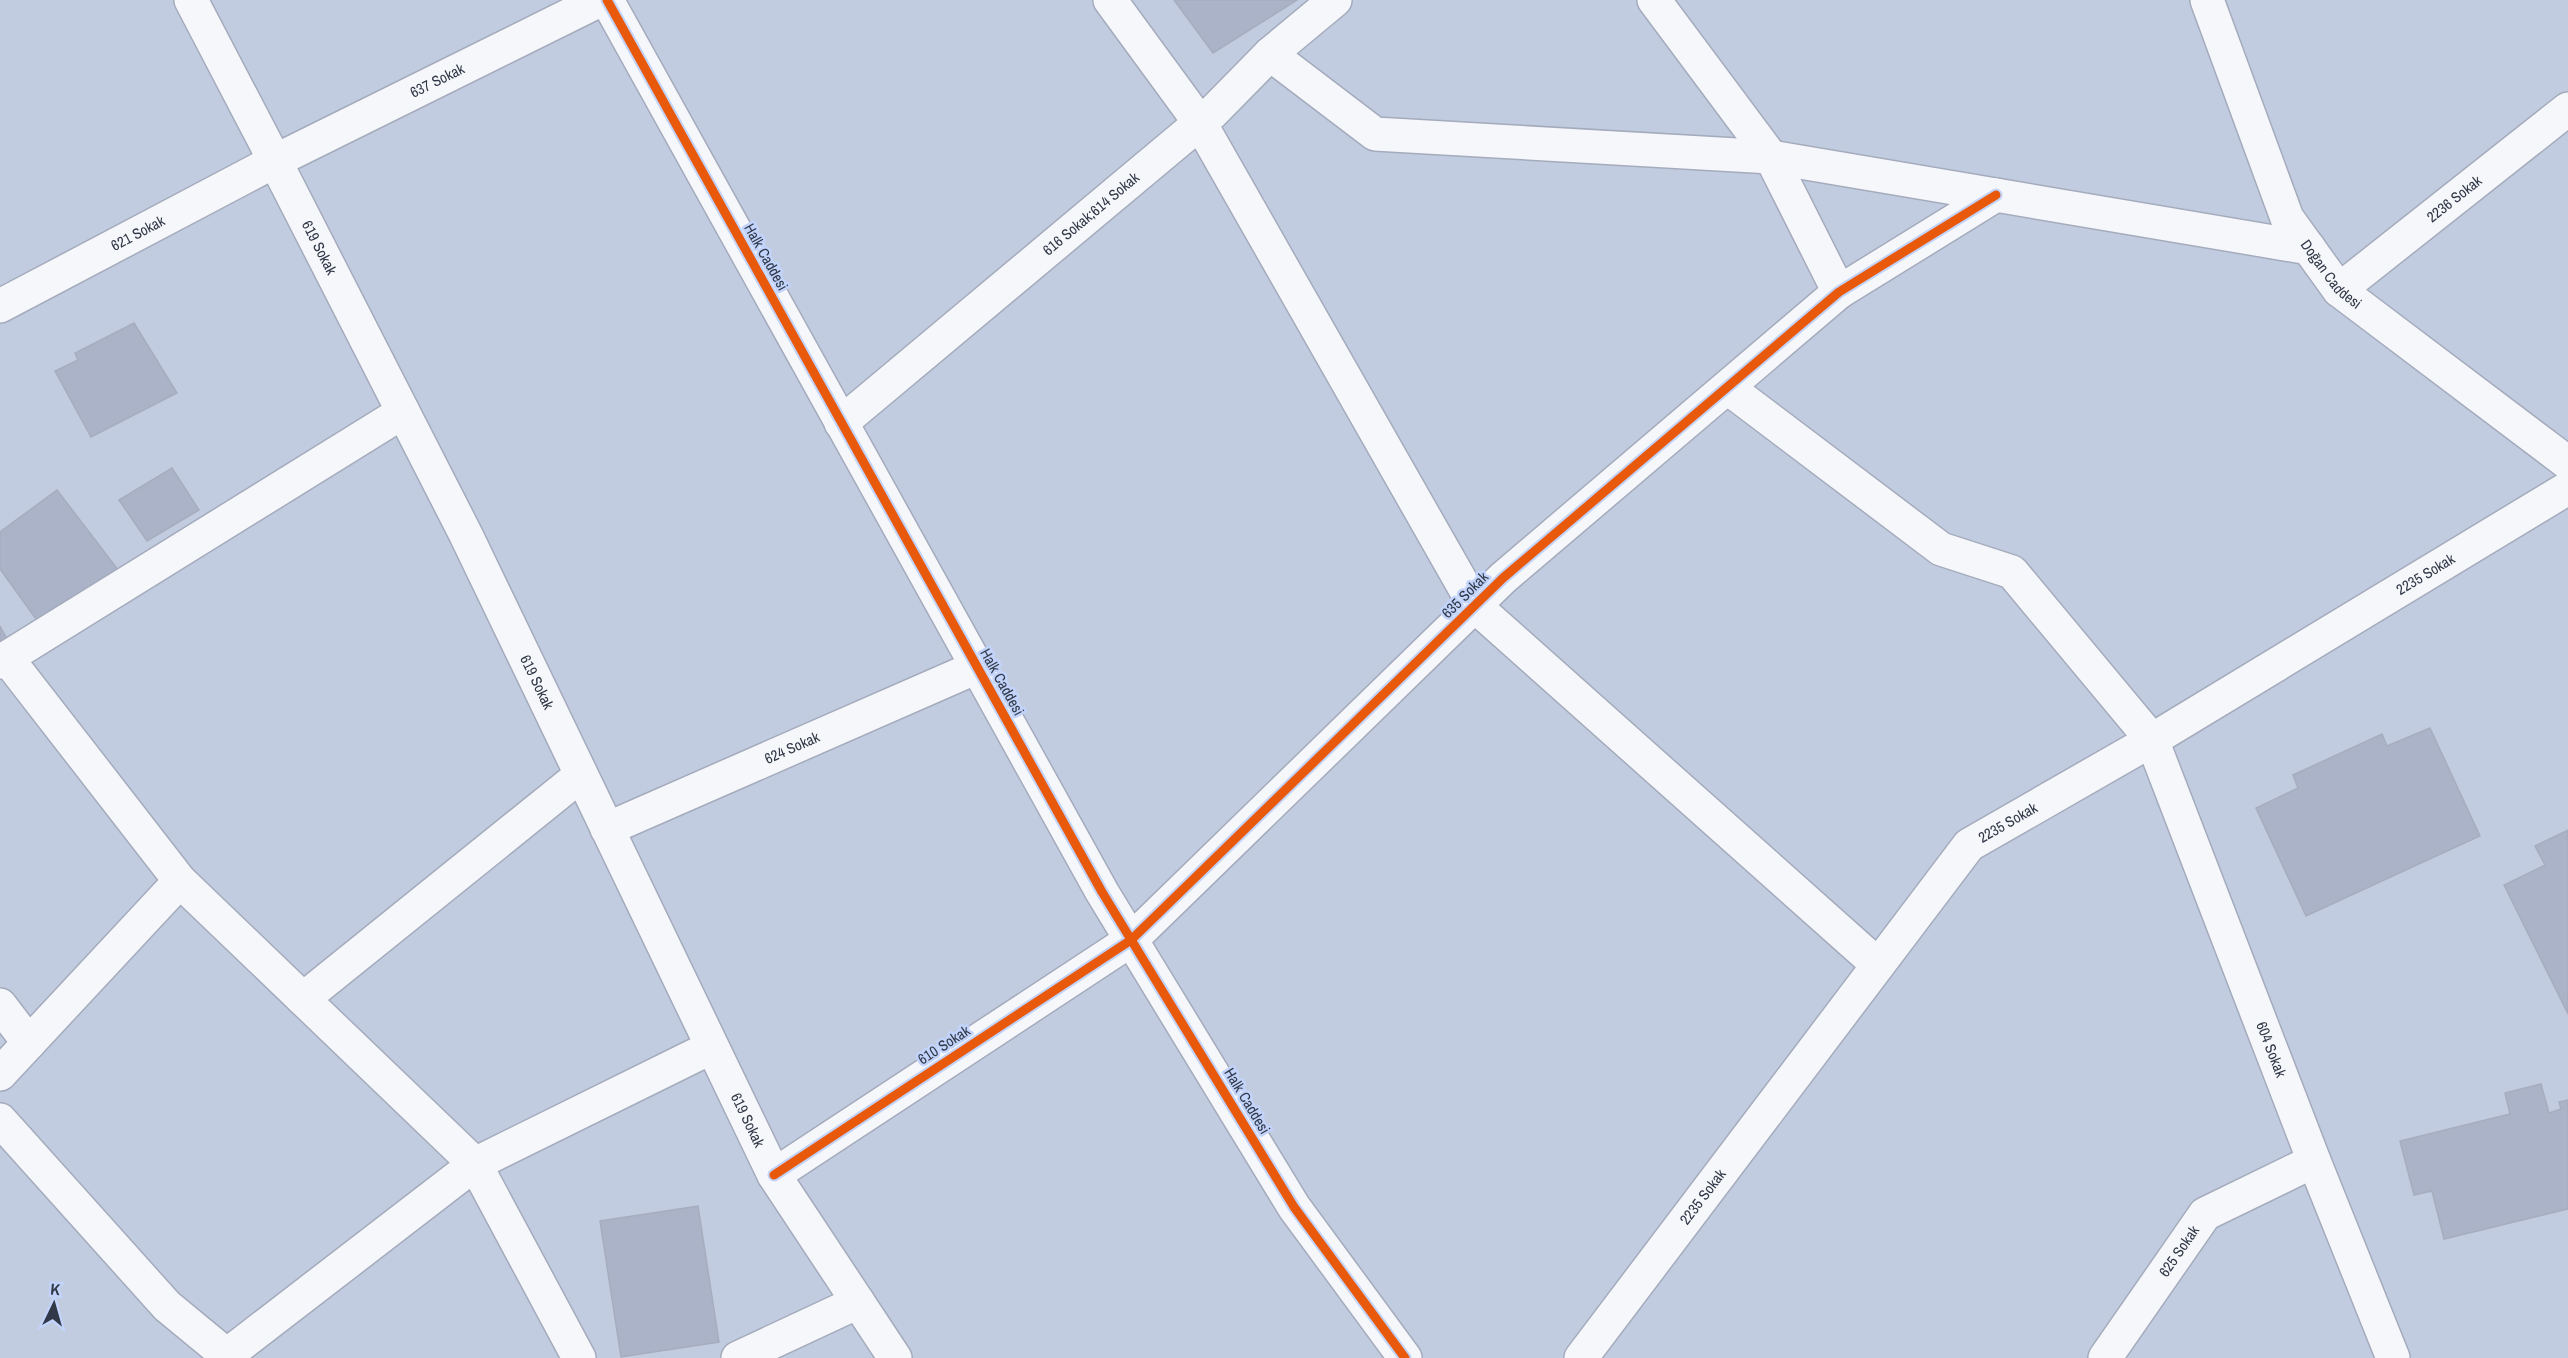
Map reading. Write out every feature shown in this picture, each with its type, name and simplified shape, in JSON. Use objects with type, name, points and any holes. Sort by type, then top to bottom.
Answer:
[{"type":"street","name":"619 Sokak","points":[[191,0],[466,535],[774,1175],[895,1358]]},
{"type":"street","name":"637 Sokak","points":[[275,160],[600,0]]},
{"type":"street","name":"Halk Caddesi","points":[[607,0],[1102,892],[1294,1207],[1405,1358]]},
{"type":"street","points":[[1110,0],[1200,123],[1475,606],[1878,965]]},
{"type":"street","name":"616 Sokak;614 Sokak","points":[[841,423],[1213,112],[1270,54],[1335,0]]},
{"type":"street","points":[[1654,0],[1771,157],[1839,292]]},
{"type":"street","name":"Doğan Caddesi","points":[[2207,0],[2287,218],[2339,290],[2568,463]]},
{"type":"street","points":[[1270,54],[1376,134],[1771,157],[2309,248]]},
{"type":"street","name":"2236 Sokak","points":[[2339,290],[2568,109]]},
{"type":"street","name":"621 Sokak","points":[[0,306],[275,160]]},
{"type":"street","name":"635 Sokak","points":[[1131,940],[1503,578],[1839,292],[1996,195]]},
{"type":"street","name":"604 Sokak","points":[[1728,387],[1941,549],[2012,572],[2152,740],[2314,1161],[2393,1358]]},
{"type":"street","points":[[403,412],[3,660],[180,881],[475,1164],[579,1358]]},
{"type":"street","name":"2235 Sokak","points":[[1581,1358],[1969,845],[2152,740],[2568,488]]},
{"type":"street","name":"624 Sokak","points":[[608,829],[977,667]]},
{"type":"street","points":[[303,999],[581,776]]},
{"type":"street","points":[[0,1074],[180,881]]},
{"type":"street","name":"610 Sokak","points":[[774,1175],[1131,940]]},
{"type":"street","points":[[0,1005],[29,1043]]},
{"type":"street","points":[[0,1120],[168,1305],[229,1357],[475,1164],[712,1047]]},
{"type":"street","name":"625 Sokak","points":[[2105,1358],[2205,1214],[2314,1161]]},
{"type":"street","points":[[738,1358],[858,1302]]},
{"type":"building","points":[[1174,0],[1297,0],[1213,53]]},
{"type":"building","points":[[134,323],[177,393],[91,437],[55,371],[78,360],[75,353]]},
{"type":"building","points":[[172,468],[199,510],[147,541],[119,500]]},
{"type":"building","points":[[57,490],[119,571],[41,626],[0,569],[0,532]]},
{"type":"building","points":[[0,626],[8,641],[0,646]]},
{"type":"building","points":[[2430,728],[2480,836],[2306,916],[2256,808],[2298,788],[2293,775],[2382,734],[2387,746]]},
{"type":"building","points":[[2568,830],[2568,1014],[2504,885],[2545,865],[2535,846]]},
{"type":"building","points":[[2541,1084],[2549,1113],[2561,1109],[2559,1102],[2568,1100],[2568,1209],[2444,1239],[2432,1191],[2414,1195],[2400,1141],[2510,1114],[2505,1093]]},
{"type":"building","points":[[698,1206],[719,1342],[621,1357],[600,1221]]},
{"type":"cycle path","points":[[607,0],[1102,892],[1294,1207],[1405,1358]]},
{"type":"cycle path","points":[[774,1175],[1131,940],[1503,578],[1839,292],[1996,195]]}]
